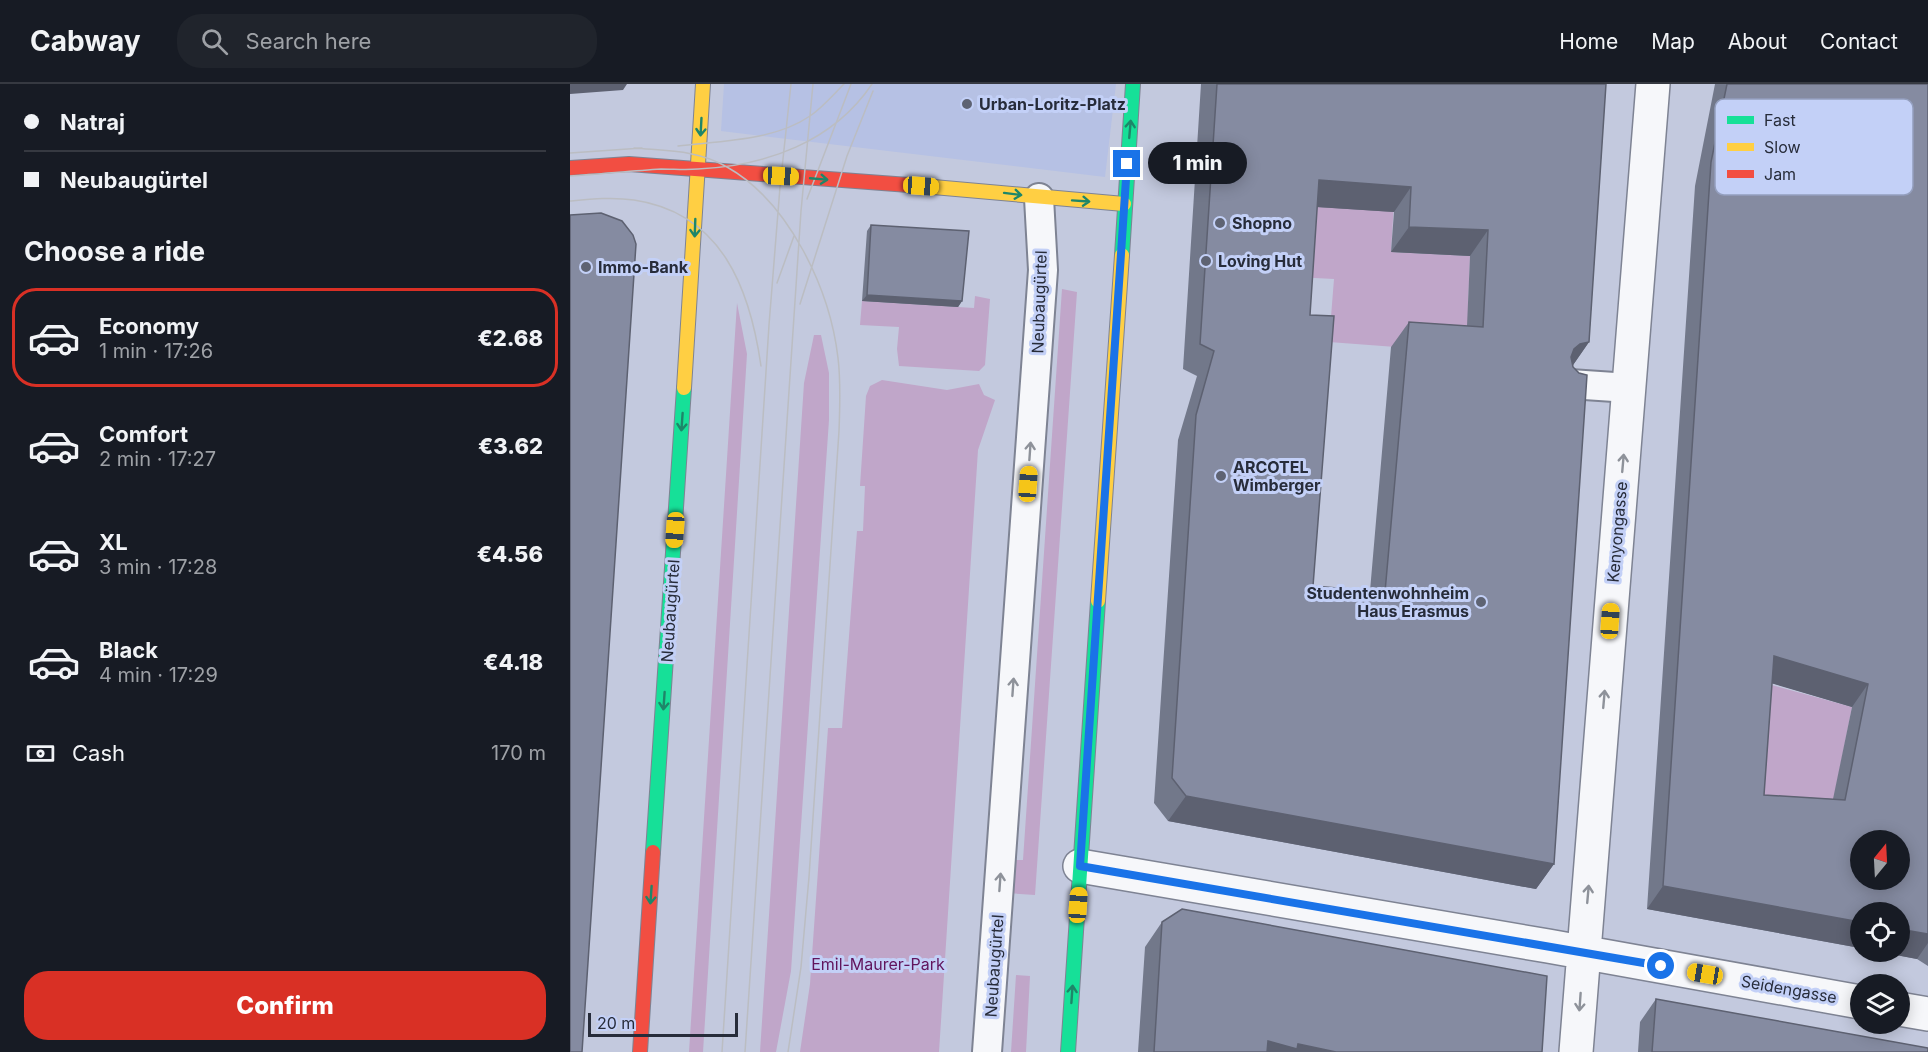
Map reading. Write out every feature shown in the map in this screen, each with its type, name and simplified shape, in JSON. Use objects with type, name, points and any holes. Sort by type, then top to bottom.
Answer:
[{"type":"main road","name":"Neubaugürtel","points":[[640,1052],[693,268],[703,84]]},
{"type":"main road","points":[[1068,1052],[1133,84]]},
{"type":"main road","points":[[570,168],[629,164],[986,191],[1039,198],[1124,204]]},
{"type":"street","name":"Kenyongasse","points":[[1576,1052],[1653,84]]},
{"type":"street","name":"Seidengasse","points":[[1080,866],[1584,952],[1850,1000]]},
{"type":"street","points":[[1910,1011],[1928,1014]]},
{"type":"lane","name":"Neubaugürtel","points":[[987,1052],[1043,270],[1039,198]]},
{"type":"lane","points":[[1570,384],[1629,388]]},
{"type":"shaded area","points":[[724,84],[1116,84],[1105,177],[721,131]]},
{"type":"green space","points":[[1394,202],[1391,252],[1470,256],[1468,306],[1476,353],[1329,342],[1334,279],[1296,277],[1297,205],[1341,208]]},
{"type":"green space","points":[[1062,289],[1077,292],[1035,895],[1007,893],[1009,860],[1023,860]]},
{"type":"green space","points":[[975,296],[990,299],[985,365],[979,371],[899,366],[897,349],[899,327],[860,325],[862,301],[974,308]]},
{"type":"green space","points":[[737,303],[747,354],[703,1052],[689,1052]]},
{"type":"green space","points":[[814,335],[821,335],[829,373],[829,420],[791,971],[776,1052],[760,1052],[804,383]]},
{"type":"green space","name":"Emil-Maurer-Park","points":[[882,380],[947,390],[979,384],[984,395],[995,400],[978,450],[939,1052],[800,1052],[810,984],[828,728],[842,728],[857,531],[863,531],[865,486],[860,486],[866,396],[870,386]]},
{"type":"green space","points":[[1757,681],[1852,707],[1824,848],[1748,818]]},
{"type":"green space","points":[[1016,975],[1030,976],[1026,1052],[1011,1052]]},
{"type":"building","points":[[1217,84],[1606,84],[1589,342],[1580,344],[1574,349],[1571,357],[1573,367],[1579,373],[1587,375],[1554,864],[1186,796],[1172,778],[1196,415],[1214,351],[1200,344]],"holes":[[[1319,180],[1411,187],[1409,227],[1488,230],[1483,327],[1409,322],[1385,592],[1313,586],[1334,316],[1310,315]]]},
{"type":"building","points":[[1727,84],[1928,84],[1928,934],[1910,931],[1910,902],[1850,902],[1850,920],[1663,886],[1711,162],[1715,142],[1715,195],[1913,195],[1913,99],[1724,99]],"holes":[[[1774,656],[1868,684],[1845,800],[1764,795]]]},
{"type":"building","points":[[601,213],[622,221],[633,235],[636,244],[582,1052],[570,1052],[570,215]]},
{"type":"building","points":[[871,225],[969,231],[962,301],[867,295]]},
{"type":"building","points":[[1182,909],[1547,976],[1542,1052],[1336,1052],[1298,1044],[1297,1049],[1268,1041],[1267,1052],[1154,1052],[1162,922]]},
{"type":"building","points":[[1656,999],[1928,1048],[1928,1052],[1652,1052]]},
{"type":"tram line","points":[[722,1052],[769,325],[791,84]]},
{"type":"tram line","points":[[745,1052],[801,211],[813,84]]},
{"type":"tram line","points":[[678,146],[728,141],[780,131],[814,113],[844,84]]},
{"type":"tram line","points":[[807,199],[851,84]]},
{"type":"tram line","points":[[570,176],[723,167],[773,156],[818,136],[856,104],[872,84]]},
{"type":"tram line","points":[[800,304],[847,156],[873,91]]},
{"type":"tram line","points":[[634,148],[682,152],[716,161],[749,182],[769,202],[803,250],[816,276],[826,304],[838,358],[839,431],[809,877],[801,967],[788,1052]]},
{"type":"tram line","points":[[570,153],[642,148]]},
{"type":"tram line","points":[[570,201],[634,200],[664,208],[689,221],[710,238],[726,259],[739,283],[749,309],[761,366]]},
{"type":"tram line","points":[[777,283],[794,236]]},
{"type":"traffic: fast","points":[[1122,255],[1133,84]]},
{"type":"traffic: fast","points":[[653,852],[684,388]]},
{"type":"traffic: fast","points":[[1068,1052],[1098,601]]},
{"type":"traffic: slow","points":[[684,388],[703,84]]},
{"type":"traffic: slow","points":[[922,186],[1124,204]]},
{"type":"traffic: slow","points":[[1098,601],[1122,255]]},
{"type":"traffic: jam","points":[[570,168],[629,164],[922,186]]},
{"type":"traffic: jam","points":[[640,1052],[653,852]]},
{"type":"place","name":"Urban-Loritz-Platz","points":[[967,104]]},
{"type":"place","name":"Shopno","points":[[1220,223]]},
{"type":"place","name":"Loving Hut","points":[[1206,261]]},
{"type":"place","name":"Immo-Bank","points":[[586,267]]},
{"type":"place","name":"ARCOTEL Wimberger","points":[[1221,476]]},
{"type":"place","name":"Studentenwohnheim Haus Erasmus","points":[[1481,602]]},
{"type":"route","points":[[1127,164],[1080,866],[1661,966]]}]
